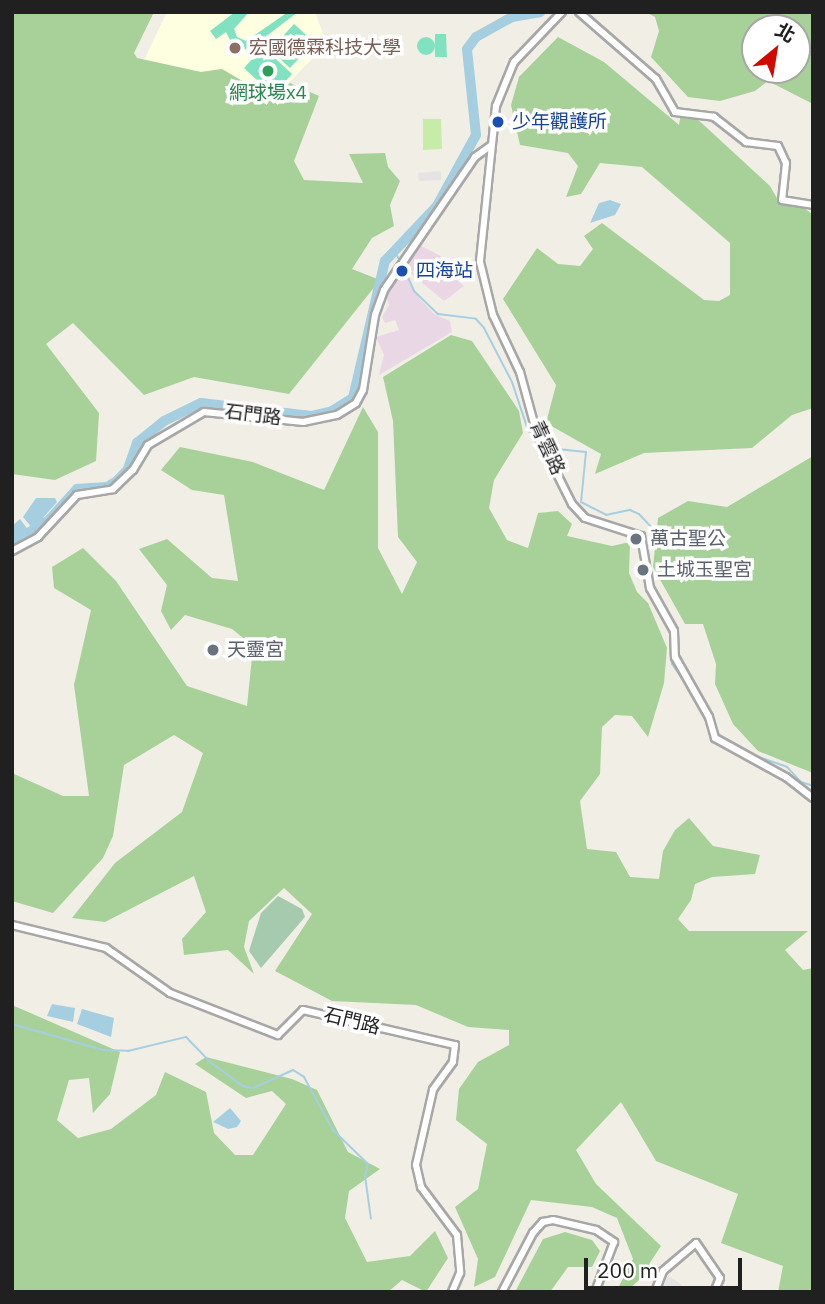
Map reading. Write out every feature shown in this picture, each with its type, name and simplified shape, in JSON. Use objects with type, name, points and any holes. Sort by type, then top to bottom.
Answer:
[{"type":"street","name":"青雲路","points":[[562,12],[514,62],[500,90],[490,146],[481,272],[546,454],[572,504],[585,518],[641,536],[650,588],[674,631],[675,657],[709,718],[715,738],[786,777],[813,798]]},
{"type":"street","points":[[579,12],[656,79],[675,112],[714,117],[746,142],[778,146],[786,163],[782,200],[813,205]]},
{"type":"street","name":"石門路","points":[[12,551],[38,537],[77,495],[113,489],[133,470],[148,445],[204,412],[303,422],[346,410],[363,390],[379,301],[401,264],[475,157],[490,146]]},
{"type":"street","name":"石門路","points":[[12,925],[106,948],[170,993],[278,1035],[303,1010],[455,1045],[453,1062],[433,1090],[416,1165],[421,1187],[457,1236],[460,1273],[452,1292]]},
{"type":"street","points":[[502,1292],[533,1233],[542,1222],[553,1220],[596,1230],[614,1242],[595,1292]]},
{"type":"street","points":[[655,1292],[663,1271],[696,1243],[720,1278],[714,1292]]},
{"type":"shaded area","name":"宏國德霖科技大學","points":[[167,12],[315,12],[325,39],[314,57],[273,99],[222,69],[201,72],[144,60]]},
{"type":"shaded area","points":[[441,171],[441,180],[419,181],[418,173]]},
{"type":"shaded area","points":[[416,243],[461,267],[455,278],[464,286],[444,301],[407,270],[404,263]]},
{"type":"shaded area","points":[[401,267],[420,299],[434,314],[450,321],[452,332],[379,375],[384,355],[376,337],[399,330],[395,320],[385,323],[382,317],[389,305],[385,293]]},
{"type":"shaded area","points":[[278,896],[302,909],[305,917],[261,968],[249,951],[261,913]]},
{"type":"shaded area","points":[[668,1276],[681,1284],[683,1292],[662,1292]]},
{"type":"green space","points":[[12,12],[154,12],[134,53],[137,58],[201,72],[222,69],[273,99],[290,83],[319,96],[294,161],[304,180],[363,183],[349,154],[385,153],[388,167],[400,181],[390,205],[394,226],[372,238],[352,269],[380,280],[289,394],[194,377],[144,395],[73,323],[46,344],[99,413],[96,461],[55,480],[12,474]]},
{"type":"green space","points":[[235,12],[249,12],[234,29],[237,37],[246,41],[288,12],[298,12],[248,50],[232,44],[226,32],[216,39],[210,31]]},
{"type":"green space","points":[[645,12],[813,12],[813,104],[774,84],[811,84],[811,14],[741,14],[741,84],[764,84],[755,91],[720,101],[688,97],[651,57],[659,31],[655,17]]},
{"type":"green space","points":[[294,24],[314,42],[290,68],[270,50]]},
{"type":"green space","points":[[435,34],[446,34],[447,57],[435,57]]},
{"type":"green space","points":[[426,37],[432,40],[435,46],[432,52],[426,55],[420,52],[417,46],[420,40]]},
{"type":"green space","points":[[558,37],[604,62],[679,125],[681,112],[694,116],[770,186],[778,200],[796,201],[813,215],[813,408],[792,415],[752,448],[644,453],[595,474],[601,454],[546,423],[556,385],[503,299],[537,248],[558,264],[580,266],[593,249],[584,236],[602,223],[704,300],[719,301],[730,295],[730,243],[642,167],[600,163],[581,194],[566,197],[578,166],[568,153],[520,145],[511,105],[519,77]]},
{"type":"green space","name":"網球場x4","points":[[263,47],[292,74],[273,95],[244,68]]},
{"type":"green space","points":[[423,119],[441,119],[442,149],[423,150]]},
{"type":"green space","points":[[451,335],[472,341],[519,411],[523,433],[494,480],[489,508],[507,540],[528,548],[538,513],[558,511],[572,524],[567,536],[612,546],[630,542],[629,573],[637,592],[648,603],[667,648],[664,683],[648,737],[632,716],[615,715],[602,727],[600,774],[580,801],[587,849],[616,852],[630,877],[659,879],[663,851],[675,830],[689,818],[713,846],[760,855],[755,874],[712,877],[695,884],[691,900],[678,919],[689,931],[808,931],[785,950],[803,970],[813,968],[813,1292],[778,1292],[783,1266],[721,1243],[738,1194],[656,1161],[621,1102],[576,1150],[596,1184],[661,1246],[638,1281],[626,1292],[616,1292],[633,1259],[617,1218],[592,1207],[531,1200],[495,1277],[474,1287],[478,1259],[455,1207],[478,1189],[487,1144],[456,1120],[459,1089],[478,1062],[509,1045],[509,1030],[468,1027],[416,1005],[332,1001],[275,971],[312,914],[284,888],[249,921],[244,947],[254,974],[228,950],[184,955],[182,939],[206,912],[194,876],[105,922],[72,918],[115,863],[182,812],[203,753],[174,735],[124,765],[113,836],[103,858],[53,913],[12,901],[12,773],[63,796],[89,796],[74,685],[91,610],[54,588],[52,567],[83,548],[116,581],[187,686],[247,706],[252,657],[247,641],[232,629],[185,615],[171,630],[161,611],[167,585],[139,549],[167,539],[212,578],[238,581],[224,495],[192,490],[161,470],[180,447],[253,462],[324,490],[363,407],[378,432],[378,548],[402,594],[417,562],[398,537],[393,421],[383,377]]},
{"type":"green space","points":[[813,456],[813,773],[758,751],[733,724],[715,684],[716,664],[703,624],[685,624],[653,567],[658,518],[688,501],[727,507]]},
{"type":"green space","points":[[12,1005],[120,1052],[110,1094],[93,1113],[89,1078],[69,1080],[57,1120],[78,1138],[111,1129],[156,1095],[165,1072],[206,1092],[214,1133],[235,1155],[253,1155],[286,1104],[272,1091],[246,1098],[195,1064],[206,1057],[292,1079],[317,1090],[348,1152],[380,1169],[349,1191],[345,1218],[367,1262],[410,1256],[435,1231],[448,1258],[426,1292],[402,1280],[388,1292],[12,1292]]},
{"type":"green space","points":[[565,1232],[592,1240],[600,1251],[592,1267],[568,1267],[550,1292],[515,1292],[543,1239]]},
{"type":"water","points":[[610,200],[621,204],[615,215],[590,223],[599,203]]},
{"type":"water","points":[[36,498],[55,498],[57,502],[33,529],[23,517]]},
{"type":"water","points":[[20,519],[29,531],[12,540],[12,526]]},
{"type":"water","points":[[52,1004],[75,1008],[73,1022],[47,1016]]},
{"type":"water","points":[[82,1009],[114,1018],[111,1037],[77,1024]]},
{"type":"water","points":[[230,1108],[241,1121],[237,1127],[228,1129],[213,1122]]},
{"type":"waterway","points":[[12,543],[49,520],[77,489],[107,487],[117,481],[128,469],[137,443],[164,421],[201,403],[311,416],[332,411],[353,398],[385,261],[437,206],[476,135],[467,49],[476,37],[512,17],[541,12]]},
{"type":"waterway","points":[[395,252],[400,261]]},
{"type":"waterway","points":[[403,266],[414,291],[438,314],[476,319],[484,328],[512,382],[528,430],[539,446]]},
{"type":"waterway","points":[[548,448],[586,452],[581,502],[606,515],[630,510],[639,514],[653,529],[650,547],[645,551]]},
{"type":"waterway","points":[[641,555],[646,583]]},
{"type":"waterway","points":[[671,639],[672,664],[690,690]]},
{"type":"waterway","points":[[717,734],[745,751]]},
{"type":"waterway","points":[[750,754],[787,767],[801,782],[813,786]]},
{"type":"waterway","points":[[12,1024],[103,1050],[128,1051],[186,1037],[210,1062],[243,1086],[253,1088],[293,1070],[304,1077],[333,1130],[368,1164],[365,1176],[371,1219]]},
{"type":"place","name":"宏國德霖科技大學","points":[[235,48]]},
{"type":"place","name":"網球場x4","points":[[268,71]]},
{"type":"place","name":"少年觀護所","points":[[498,122]]},
{"type":"place","name":"四海站","points":[[402,271]]},
{"type":"place","name":"萬古聖公","points":[[636,539]]},
{"type":"place","name":"土城玉聖宮","points":[[643,570]]},
{"type":"place","name":"天靈宮","points":[[213,650]]}]
